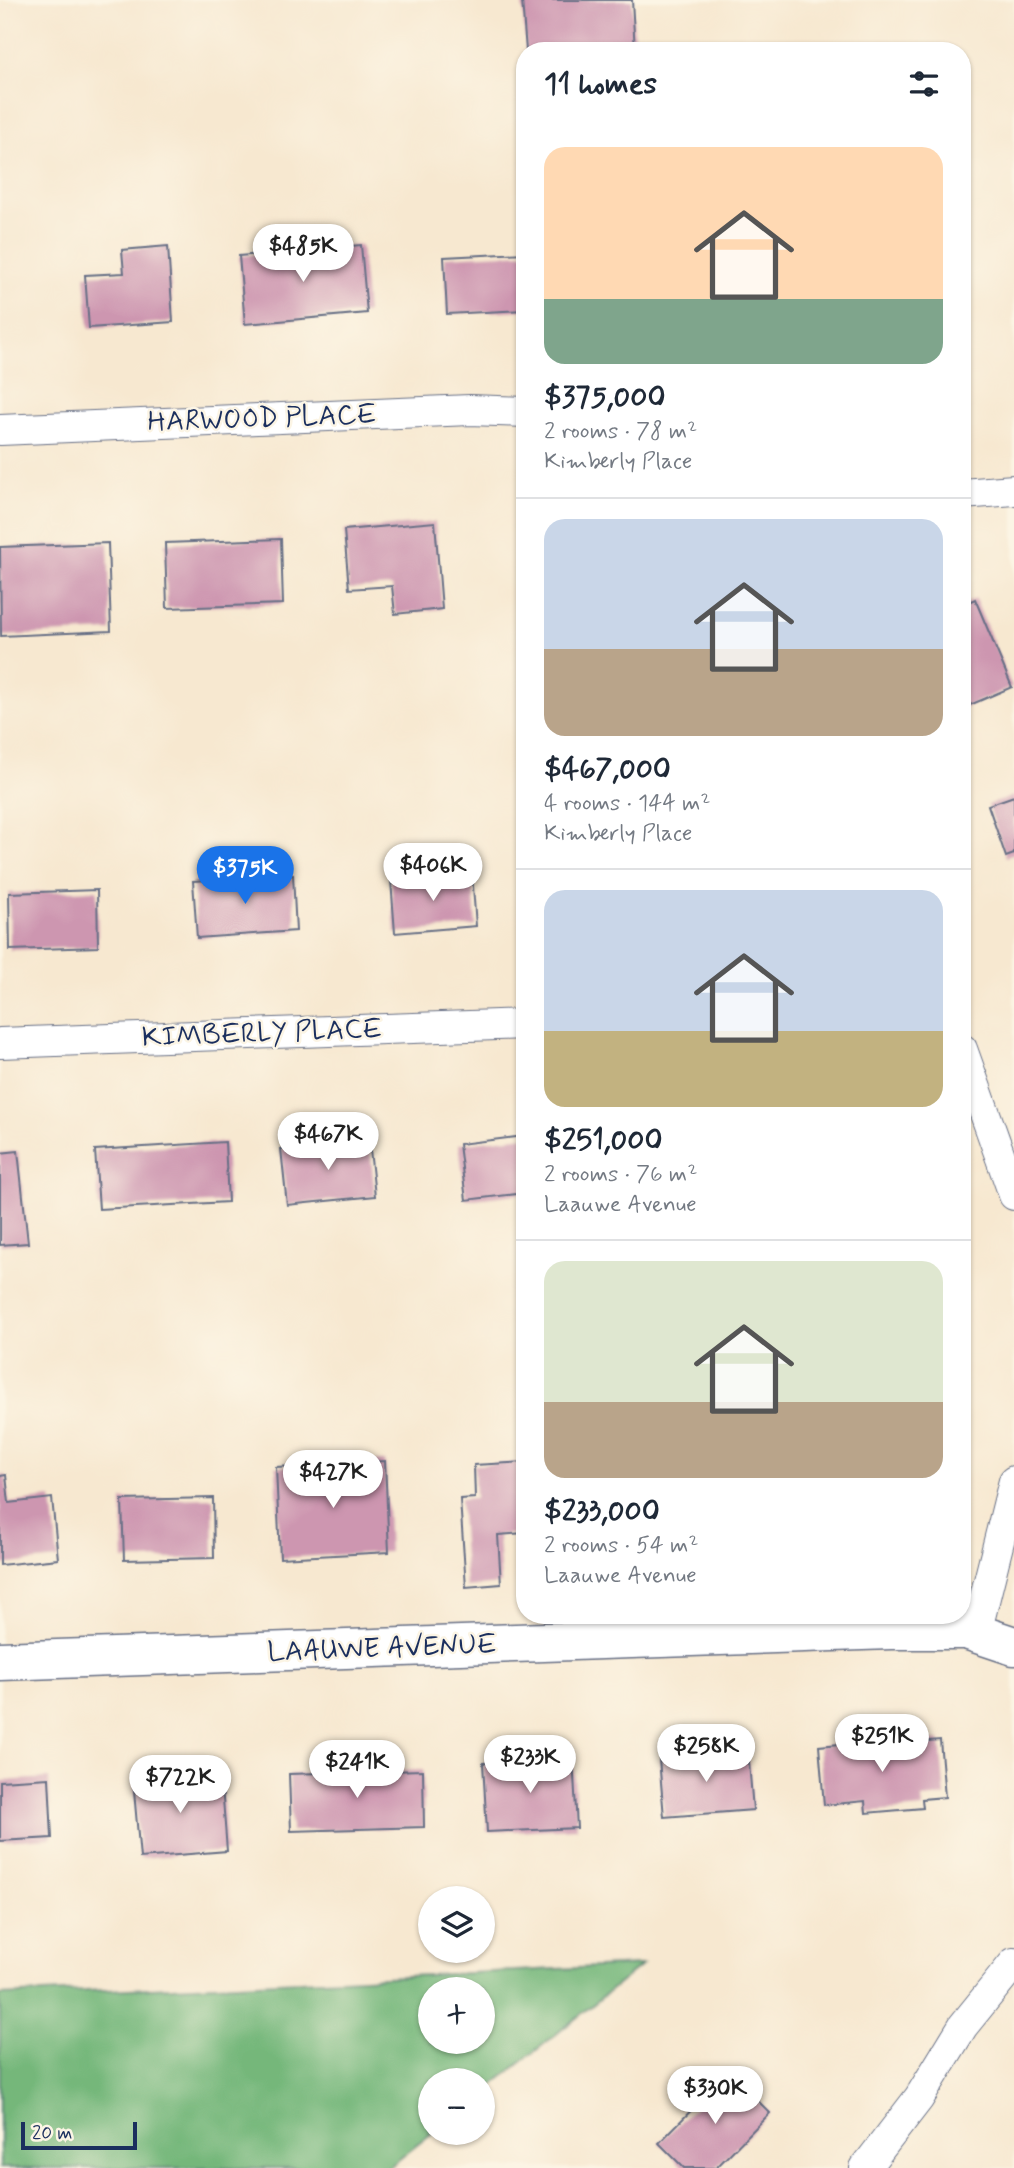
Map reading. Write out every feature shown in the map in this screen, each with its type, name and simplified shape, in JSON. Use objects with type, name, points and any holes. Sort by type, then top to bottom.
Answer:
[{"type":"street","name":"HARWOOD PLACE","points":[[0,430],[470,410],[516,412]]},
{"type":"street","points":[[971,493],[1014,489]]},
{"type":"street","name":"KIMBERLY PLACE","points":[[0,1043],[516,1024]]},
{"type":"street","points":[[971,1074],[1014,1195]]},
{"type":"street","points":[[976,1633],[1014,1481]]},
{"type":"street","name":"LAAUWE AVENUE","points":[[0,1661],[891,1630],[966,1630],[1014,1646]]},
{"type":"street","points":[[866,2168],[919,2098],[963,2026],[1014,1963]]},
{"type":"green space","points":[[642,1965],[495,2083],[495,2068],[418,2068],[418,2144],[388,2168],[0,2168],[0,1995]]},
{"type":"building","points":[[522,0],[632,0],[634,42],[525,42]]},
{"type":"building","points":[[361,245],[367,313],[245,324],[239,256]]},
{"type":"building","points":[[168,246],[173,322],[89,328],[85,275],[124,273],[122,250]]},
{"type":"building","points":[[516,253],[516,310],[447,314],[444,257]]},
{"type":"building","points":[[435,522],[442,609],[395,614],[392,586],[349,589],[344,530]]},
{"type":"building","points":[[281,539],[283,604],[167,608],[165,543]]},
{"type":"building","points":[[108,543],[111,631],[1,636],[0,547]]},
{"type":"building","points":[[975,599],[1012,687],[971,705],[971,601]]},
{"type":"building","points":[[1014,796],[1014,854],[1006,857],[988,805]]},
{"type":"building","points":[[472,873],[476,926],[395,933],[391,880]]},
{"type":"building","points":[[293,875],[296,931],[197,938],[193,881]]},
{"type":"building","points":[[97,890],[98,947],[10,950],[9,893]]},
{"type":"building","points":[[516,1137],[516,1194],[466,1200],[459,1144]]},
{"type":"building","points":[[369,1140],[375,1196],[287,1205],[281,1149]]},
{"type":"building","points":[[225,1142],[228,1202],[99,1209],[95,1150]]},
{"type":"building","points":[[18,1151],[28,1243],[0,1245],[0,1153]]},
{"type":"building","points":[[385,1461],[389,1552],[280,1558],[276,1467]]},
{"type":"building","points":[[516,1463],[516,1534],[498,1535],[501,1584],[466,1587],[460,1499],[475,1498],[474,1465]]},
{"type":"building","points":[[6,1475],[9,1503],[52,1498],[58,1559],[0,1565],[0,1476]]},
{"type":"building","points":[[213,1498],[214,1558],[124,1560],[122,1500]]},
{"type":"building","points":[[905,1738],[905,1743],[940,1740],[945,1797],[922,1799],[923,1808],[866,1813],[865,1801],[824,1805],[819,1746]]},
{"type":"building","points":[[748,1751],[753,1810],[664,1817],[659,1759]]},
{"type":"building","points":[[573,1758],[577,1828],[487,1832],[483,1763]]},
{"type":"building","points":[[423,1770],[424,1827],[291,1831],[289,1774]]},
{"type":"building","points":[[221,1773],[227,1851],[140,1858],[133,1780]]},
{"type":"building","points":[[49,1778],[52,1838],[0,1841],[0,1781]]},
{"type":"building","points":[[729,2072],[770,2113],[716,2168],[684,2168],[659,2143]]}]
